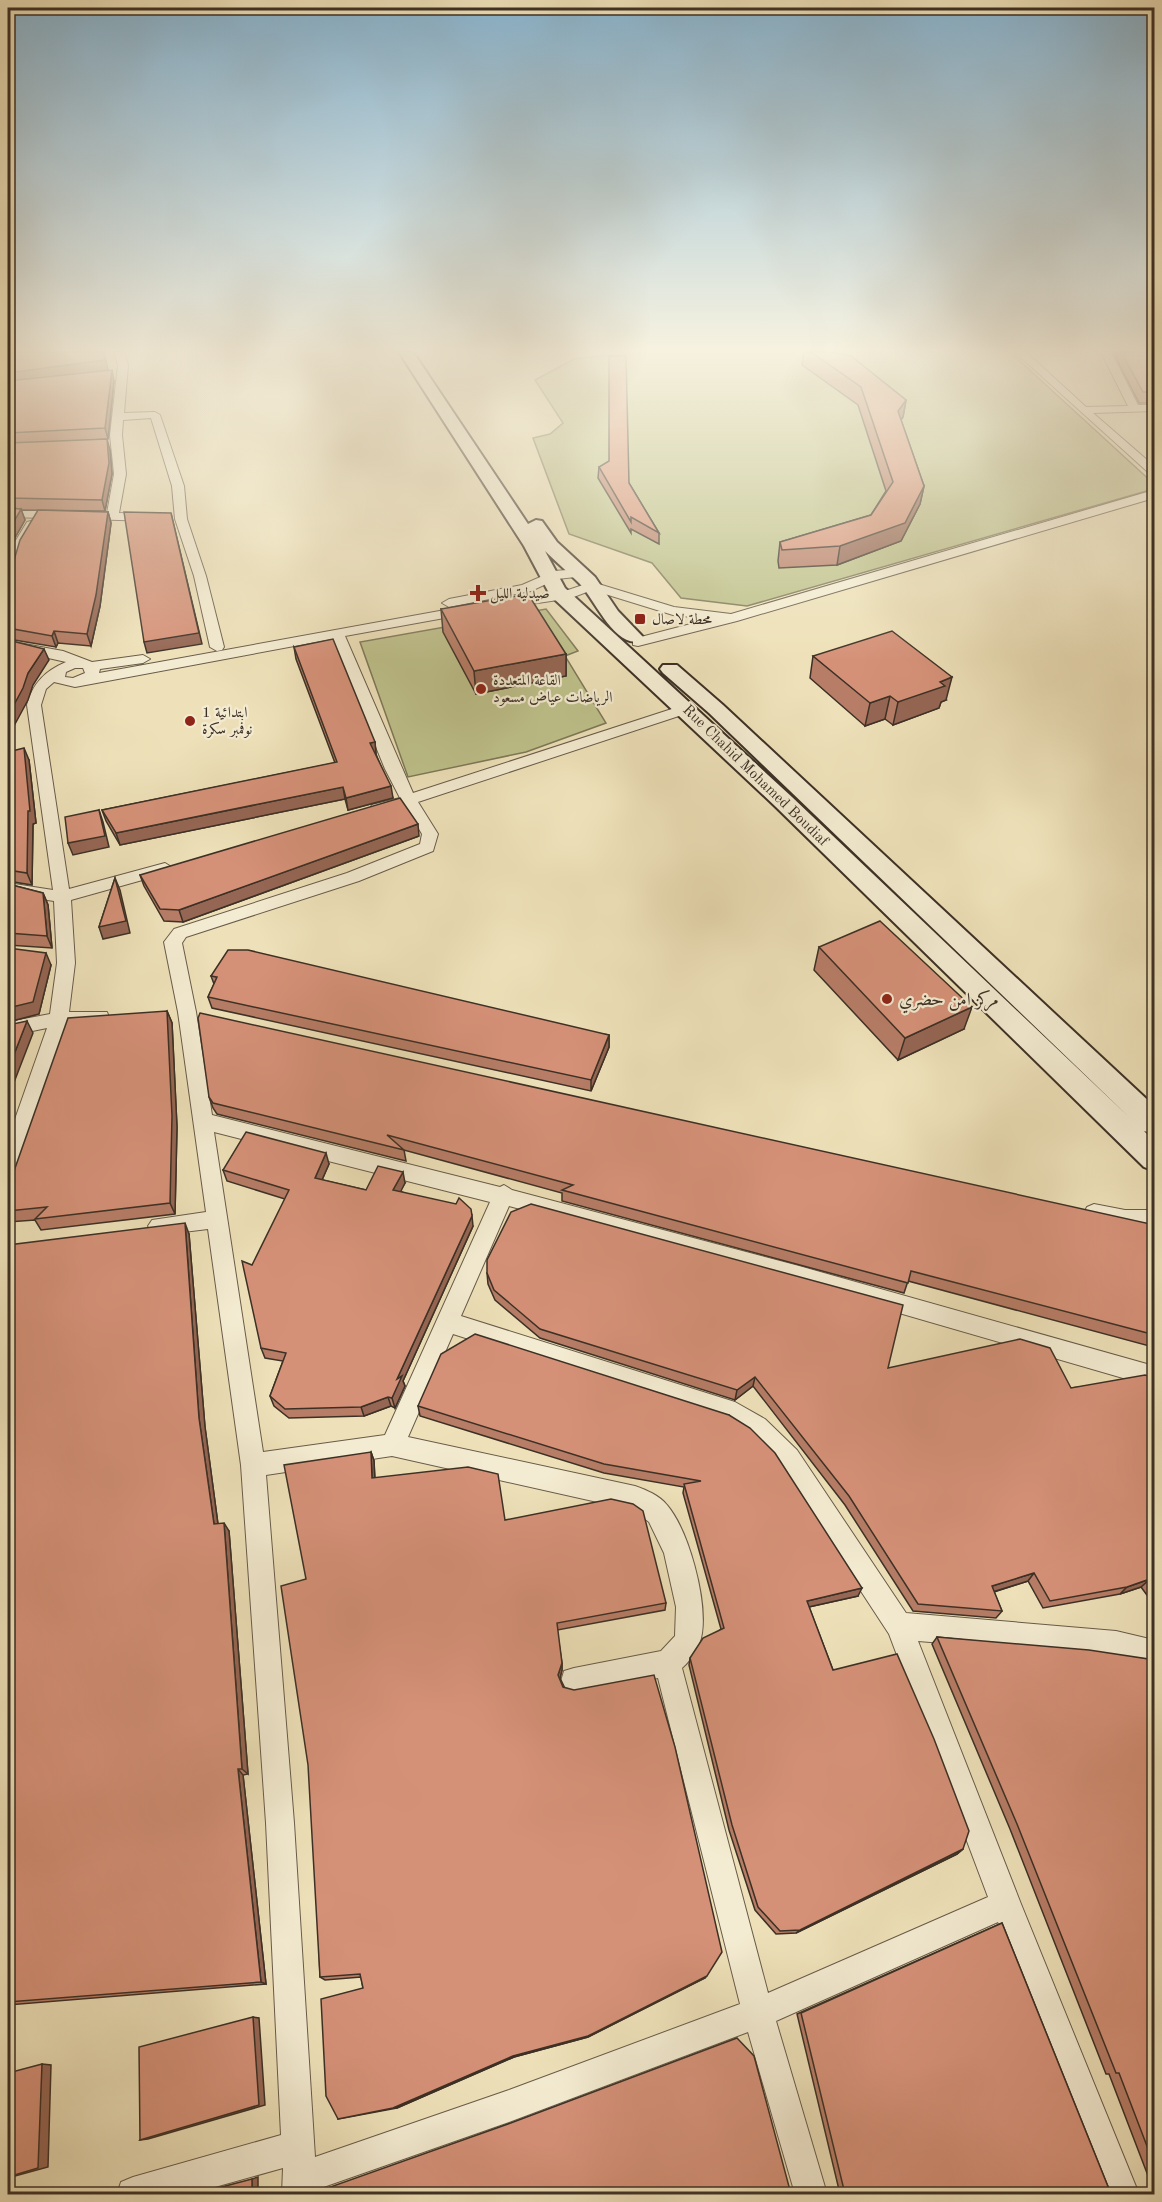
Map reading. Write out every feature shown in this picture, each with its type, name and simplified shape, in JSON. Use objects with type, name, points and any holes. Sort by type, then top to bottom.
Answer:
[{"type":"main road","name":"Rue Chahid Mohamed Boudiaf","points":[[473,455],[533,546],[555,586],[1155,1159]]},
{"type":"main road","name":"Rue Chahid Mohamed Boudiaf","points":[[490,455],[550,546],[586,579],[611,615],[638,642],[710,704],[1155,1123]]},
{"type":"street","points":[[112,518],[120,474],[116,455]]},
{"type":"street","points":[[168,455],[178,486],[181,519],[200,576],[217,647]]},
{"type":"street","points":[[1135,455],[1155,472]]},
{"type":"street","points":[[638,642],[732,618],[1155,494]]},
{"type":"street","points":[[8,514],[181,519]]},
{"type":"street","points":[[8,578],[16,550],[37,515]]},
{"type":"street","points":[[8,1167],[59,1019],[66,957],[62,897],[34,750],[34,705],[51,690],[62,674],[85,664],[217,647],[520,589],[555,586],[577,593],[586,579]]},
{"type":"street","points":[[37,651],[62,674],[83,680],[123,675],[337,633],[586,579],[664,609],[732,618]]},
{"type":"street","points":[[337,633],[393,769],[430,834],[430,840],[425,848],[353,877],[180,933],[175,938],[172,947],[187,1014],[253,1465],[280,1823],[299,2187],[758,2013],[1006,1904]]},
{"type":"street","points":[[8,645],[63,655],[93,668],[92,675],[83,680]]},
{"type":"street","points":[[363,813],[686,710]]},
{"type":"street","points":[[8,890],[62,897],[178,864]]},
{"type":"street","points":[[42,956],[66,957]]},
{"type":"street","points":[[8,1029],[59,1019],[117,1016]]},
{"type":"street","points":[[203,1120],[504,1194],[959,1318],[1155,1376]]},
{"type":"street","points":[[392,1444],[504,1194]]},
{"type":"street","points":[[1071,1208],[1125,1219],[1155,1219]]},
{"type":"street","points":[[135,1229],[217,1219]]},
{"type":"street","points":[[448,1322],[735,1413],[757,1427],[788,1458],[899,1626],[1006,1904],[1124,2194]]},
{"type":"street","points":[[253,1465],[392,1444],[635,1498],[648,1504],[670,1532],[687,1606],[688,1634],[679,1654],[667,1663],[574,1681]]},
{"type":"street","points":[[899,1626],[1116,1644],[1155,1653]]},
{"type":"street","points":[[667,1663],[758,2013],[811,2194]]},
{"type":"street","points":[[134,2194],[298,2146]]},
{"type":"green space","points":[[539,455],[1122,455],[1154,484],[1150,490],[747,606],[681,598],[652,563],[569,534]]},
{"type":"green space","name":"القاعة المتعددة الرياضات عياض مسعود","points":[[546,609],[578,651],[565,656],[606,723],[526,752],[408,777],[360,642]]},
{"type":"building","points":[[8,455],[108,455],[109,463],[102,500],[8,498]]},
{"type":"building","points":[[609,455],[628,455],[629,483],[659,533],[631,517],[631,522],[599,467],[609,461]]},
{"type":"building","points":[[884,455],[913,455],[924,486],[905,523],[840,546],[782,550],[780,542],[871,515],[893,482]]},
{"type":"building","points":[[8,508],[21,509],[8,532]]},
{"type":"building","points":[[38,510],[108,512],[96,595],[87,634],[54,631],[52,636],[8,628],[8,569],[12,567],[20,540]]},
{"type":"building","points":[[124,512],[171,513],[199,633],[144,642]]},
{"type":"building","points":[[528,594],[566,654],[474,671],[441,609]]},
{"type":"building","points":[[892,631],[952,677],[940,682],[945,686],[898,702],[890,696],[870,703],[813,656]]},
{"type":"building","points":[[333,639],[375,742],[370,743],[391,786],[346,798],[343,787],[116,833],[102,810],[337,762],[294,647]]},
{"type":"building","points":[[8,640],[44,649],[28,673],[8,716]]},
{"type":"building","points":[[24,748],[30,811],[28,811],[27,873],[8,870],[8,752]]},
{"type":"building","points":[[400,798],[418,824],[179,910],[160,909],[140,875]]},
{"type":"building","points":[[99,810],[105,836],[68,843],[65,817]]},
{"type":"building","points":[[115,878],[126,921],[99,927]]},
{"type":"building","points":[[8,884],[43,893],[47,936],[8,933]]},
{"type":"building","points":[[880,921],[972,1007],[905,1038],[819,947]]},
{"type":"building","points":[[8,948],[46,953],[33,1002],[8,1008]]},
{"type":"building","points":[[228,950],[248,950],[609,1035],[591,1080],[208,997],[217,977],[211,976]]},
{"type":"building","points":[[167,1011],[172,1116],[170,1203],[35,1219],[47,1207],[8,1211],[8,1188],[68,1018]]},
{"type":"building","points":[[200,1013],[1155,1225],[1155,1335],[911,1271],[908,1283],[562,1190],[573,1185],[387,1135],[404,1150],[213,1103],[209,1097],[198,1018]]},
{"type":"building","points":[[27,1021],[8,1070],[8,1025]]},
{"type":"building","points":[[246,1132],[326,1153],[315,1178],[366,1190],[378,1166],[403,1172],[393,1190],[456,1204],[459,1198],[471,1209],[472,1216],[397,1379],[402,1376],[392,1398],[388,1397],[361,1407],[285,1409],[270,1396],[286,1353],[261,1348],[242,1261],[252,1265],[289,1190],[223,1170]]},
{"type":"building","points":[[531,1204],[903,1305],[888,1368],[1020,1339],[1050,1348],[1071,1388],[1145,1375],[1155,1378],[1155,1586],[1150,1579],[1127,1587],[1050,1601],[1034,1573],[992,1586],[1002,1611],[918,1604],[849,1496],[755,1377],[737,1390],[540,1329],[494,1290],[487,1273],[487,1260],[511,1212]]},
{"type":"building","points":[[185,1223],[199,1418],[214,1524],[224,1523],[242,1769],[238,1769],[261,1982],[8,2002],[8,1245]]},
{"type":"building","points":[[475,1334],[729,1415],[750,1428],[775,1453],[862,1588],[807,1601],[833,1670],[897,1654],[934,1739],[969,1831],[963,1849],[800,1930],[780,1931],[758,1907],[732,1825],[690,1658],[703,1638],[724,1628],[684,1484],[701,1481],[604,1464],[418,1406],[441,1354]]},
{"type":"building","points":[[371,1452],[372,1478],[468,1467],[498,1474],[505,1520],[611,1499],[633,1504],[643,1511],[666,1603],[557,1623],[562,1663],[558,1675],[563,1687],[574,1690],[654,1675],[675,1747],[722,1952],[707,1976],[588,2036],[513,2056],[393,2108],[338,2119],[326,2096],[321,1999],[363,1988],[360,1974],[320,1977],[308,1765],[281,1586],[306,1579],[284,1465]]},
{"type":"building","points":[[937,1637],[1089,1650],[1155,1660],[1155,2167],[1017,1824]]},
{"type":"building","points":[[1002,1923],[1111,2194],[845,2194],[801,2013]]},
{"type":"building","points":[[253,2017],[259,2105],[140,2140],[139,2047]]},
{"type":"building","points":[[737,2038],[754,2056],[791,2194],[318,2194],[319,2191],[508,2124]]},
{"type":"building","points":[[42,2064],[38,2168],[8,2177],[8,2073]]},
{"type":"building","points":[[252,2179],[252,2194],[195,2194]]},
{"type":"place","name":"صيدلية الليل","points":[[478,593]]},
{"type":"place","name":"محطة لاصال","points":[[640,619]]},
{"type":"place","name":"القاعة المتعددة الرياضات عياض مسعود","points":[[481,689]]},
{"type":"place","name":"ابتدائية 1 نوفمبر سكرة","points":[[190,721]]},
{"type":"place","name":"مركز امن حضري","points":[[887,999]]}]
